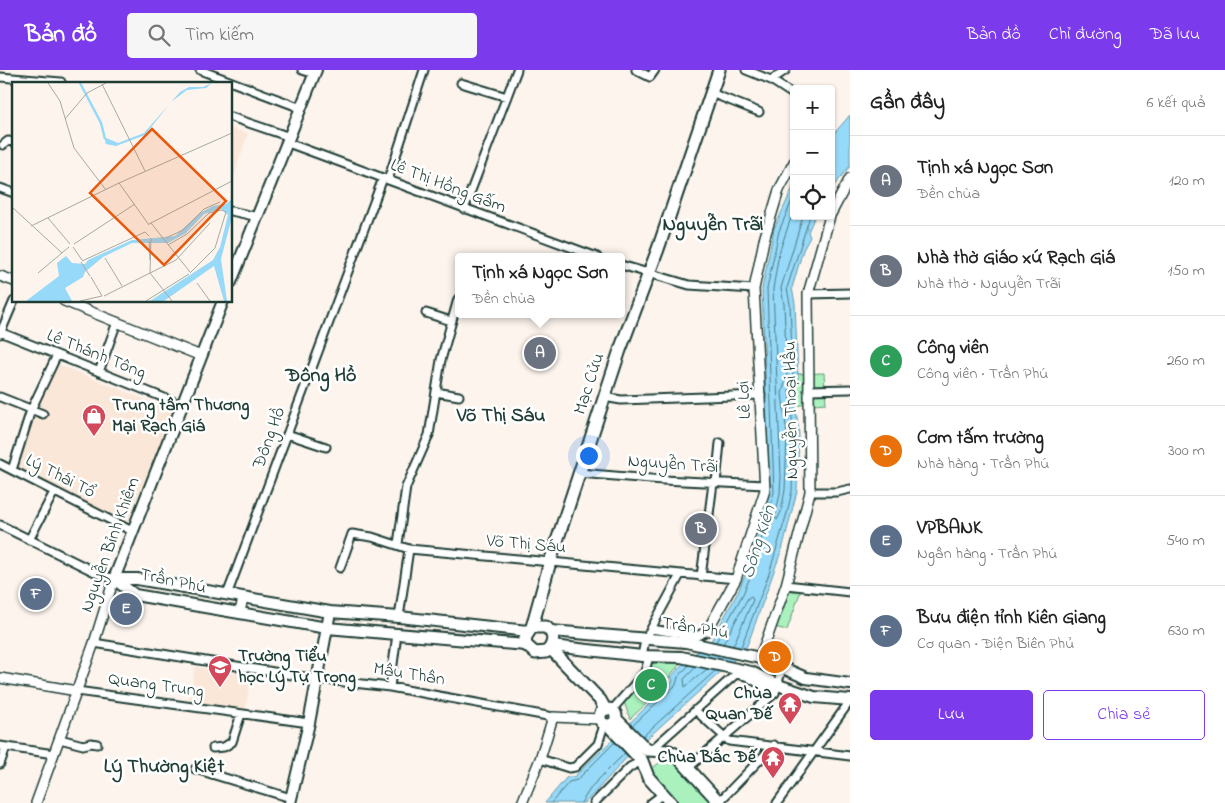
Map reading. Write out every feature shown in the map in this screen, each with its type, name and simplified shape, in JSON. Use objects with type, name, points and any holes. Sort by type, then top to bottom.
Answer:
[{"type":"main road","name":"Mạc Cửu","points":[[530,629],[604,398],[649,275],[719,70]]},
{"type":"main road","points":[[232,280],[316,72]]},
{"type":"main road","name":"Nguyễn Bỉnh Khiêm","points":[[114,579],[223,302]]},
{"type":"main road","name":"Trần Phú","points":[[114,579],[137,579],[330,612],[530,629],[546,627],[551,632],[686,642],[756,657],[806,678],[850,684]]},
{"type":"main road","name":"Trần Phú","points":[[114,579],[134,595],[327,628],[526,645],[535,653],[546,652],[551,647],[646,656],[682,657],[751,672],[777,689],[814,697],[850,701]]},
{"type":"main road","points":[[291,800],[309,723],[330,612]]},
{"type":"main road","points":[[397,634],[399,617]]},
{"type":"main road","points":[[526,645],[525,638],[530,629]]},
{"type":"main road","points":[[551,632],[551,647],[600,700],[610,720],[643,764],[648,777],[671,803]]},
{"type":"main road","points":[[610,720],[648,751],[673,752],[719,803]]},
{"type":"main road","points":[[643,764],[661,752]]},
{"type":"street","points":[[200,70],[232,82]]},
{"type":"street","points":[[302,70],[316,72]]},
{"type":"street","name":"Đông Hồ","points":[[227,595],[386,179],[424,70]]},
{"type":"street","points":[[464,209],[517,70]]},
{"type":"street","points":[[636,70],[650,77],[655,70]]},
{"type":"street","points":[[746,70],[771,80],[790,92]]},
{"type":"street","points":[[771,80],[786,70]]},
{"type":"street","points":[[0,77],[61,82]]},
{"type":"street","points":[[232,82],[301,108]]},
{"type":"street","points":[[461,83],[507,97]]},
{"type":"street","points":[[711,93],[759,112]]},
{"type":"street","name":"Lê Thị Hồng Gấm","points":[[232,117],[464,209],[587,253]]},
{"type":"street","points":[[0,153],[2,144]]},
{"type":"street","name":"Lê Lợi","points":[[707,631],[736,579],[759,511],[765,485],[754,288],[764,240],[780,190],[790,170]]},
{"type":"street","name":"Nguyễn Thoại Hầu","points":[[835,207],[850,178]]},
{"type":"street","points":[[0,188],[12,192]]},
{"type":"street","points":[[232,211],[258,217]]},
{"type":"street","name":"Nguyễn Thoại Hầu","points":[[756,657],[786,585],[810,492],[808,294],[830,220]]},
{"type":"street","points":[[625,266],[649,275],[689,285],[754,288]]},
{"type":"street","points":[[0,276],[12,280]]},
{"type":"street","points":[[808,294],[850,293]]},
{"type":"street","points":[[0,333],[14,302]]},
{"type":"street","points":[[67,302],[201,356]]},
{"type":"street","points":[[398,544],[406,487],[429,435],[441,360],[455,308]]},
{"type":"street","points":[[426,313],[451,321]]},
{"type":"street","points":[[99,372],[117,322]]},
{"type":"street","name":"Lê Thánh Tông","points":[[0,333],[182,405]]},
{"type":"street","points":[[12,470],[31,410],[57,355]]},
{"type":"street","points":[[808,390],[850,389]]},
{"type":"street","points":[[436,392],[459,396]]},
{"type":"street","points":[[604,398],[621,400],[761,395]]},
{"type":"street","points":[[0,397],[43,414]]},
{"type":"street","points":[[287,434],[326,447]]},
{"type":"street","points":[[701,577],[720,443]]},
{"type":"street","name":"Lý Thái Tổ","points":[[0,464],[132,531]]},
{"type":"street","name":"Nguyễn Trãi","points":[[580,473],[765,485]]},
{"type":"street","points":[[810,492],[836,492],[850,488]]},
{"type":"street","points":[[29,540],[54,492]]},
{"type":"street","points":[[0,525],[97,573],[114,579]]},
{"type":"street","name":"Võ Thị Sáu","points":[[340,568],[352,534],[398,544],[409,549],[736,579]]},
{"type":"street","points":[[399,617],[409,549]]},
{"type":"street","points":[[540,759],[569,768],[575,767],[598,744],[610,720],[645,672],[645,640],[680,575]]},
{"type":"street","name":"Nguyễn Bỉnh Khiêm","points":[[36,803],[94,643],[114,579]]},
{"type":"street","points":[[786,585],[850,592]]},
{"type":"street","points":[[240,612],[243,598]]},
{"type":"street","points":[[651,629],[697,636],[707,631]]},
{"type":"street","points":[[390,687],[397,634]]},
{"type":"street","name":"Mậu Thân","points":[[94,643],[317,679],[390,687],[553,717],[610,720]]},
{"type":"street","points":[[688,768],[777,689],[782,668]]},
{"type":"street","points":[[648,751],[736,674],[746,676],[777,689]]},
{"type":"street","name":"Quang Trung","points":[[0,678],[77,691],[309,723]]},
{"type":"street","points":[[777,803],[850,701]]},
{"type":"street","points":[[695,710],[729,741],[774,745],[850,756]]},
{"type":"street","points":[[214,748],[224,747],[232,742],[240,714]]},
{"type":"street","points":[[522,803],[540,759],[553,717]]},
{"type":"street","points":[[60,739],[83,745],[97,744]]},
{"type":"street","points":[[719,803],[774,745]]},
{"type":"street","points":[[0,764],[3,747],[54,754]]},
{"type":"street","points":[[594,803],[630,767],[643,764]]},
{"type":"street","points":[[195,769],[291,800]]},
{"type":"street","points":[[652,803],[663,794]]},
{"type":"shaded area","points":[[232,128],[248,133],[232,182]]},
{"type":"shaded area","name":"Trung tâm Thương Mại Rạch Giá","points":[[57,364],[173,411],[127,523],[18,467],[16,463]]},
{"type":"shaded area","name":"Trường Tiểu học Lý Tự Trọng","points":[[195,667],[251,676],[245,711],[189,700]]},
{"type":"green space","points":[[824,373],[826,403],[788,406],[789,374]]},
{"type":"green space","points":[[787,589],[801,590],[787,630],[774,627]]},
{"type":"green space","points":[[676,659],[682,661],[669,677],[670,681],[630,719],[624,702],[651,664]]},
{"type":"green space","points":[[669,755],[716,803],[675,803],[649,771]]},
{"type":"water","points":[[850,115],[850,166],[835,185],[835,175],[835,132]]},
{"type":"water","name":"Sông Kiên","points":[[790,194],[790,220],[813,220],[808,232],[810,237],[803,250],[792,288],[795,303],[798,378],[794,392],[799,434],[797,491],[783,546],[750,638],[745,650],[631,753],[585,803],[545,803],[567,777],[574,777],[673,681],[671,677],[687,659],[710,643],[738,592],[748,568],[764,516],[769,476],[762,289],[774,229]]},
{"type":"place","name":"Tịnh xá Ngọc Sơn","points":[[540,353]]},
{"type":"place","name":"Trung tâm Thương Mại Rạch Giá","points":[[94,437]]},
{"type":"place","name":"Nhà thờ Giáo xứ Rạch Giá","points":[[701,529]]},
{"type":"place","name":"Bưu điện tỉnh Kiên Giang","points":[[36,594]]},
{"type":"place","name":"VPBANK","points":[[126,609]]},
{"type":"place","name":"Cơm tấm trường","points":[[775,657]]},
{"type":"place","name":"Công viên","points":[[651,685]]},
{"type":"place","name":"Trường Tiểu học Lý Tự Trọng","points":[[220,688]]},
{"type":"place","name":"Chùa Quan Đế","points":[[790,725]]},
{"type":"place","name":"Chùa Bắc Đế","points":[[773,779]]},
{"type":"district","name":"Nguyễn Trãi","points":[[713,225]]},
{"type":"district","name":"Đông Hồ","points":[[321,376]]},
{"type":"district","name":"Võ Thị Sáu","points":[[501,416]]},
{"type":"district","name":"Lý Thường Kiệt","points":[[164,767]]}]
